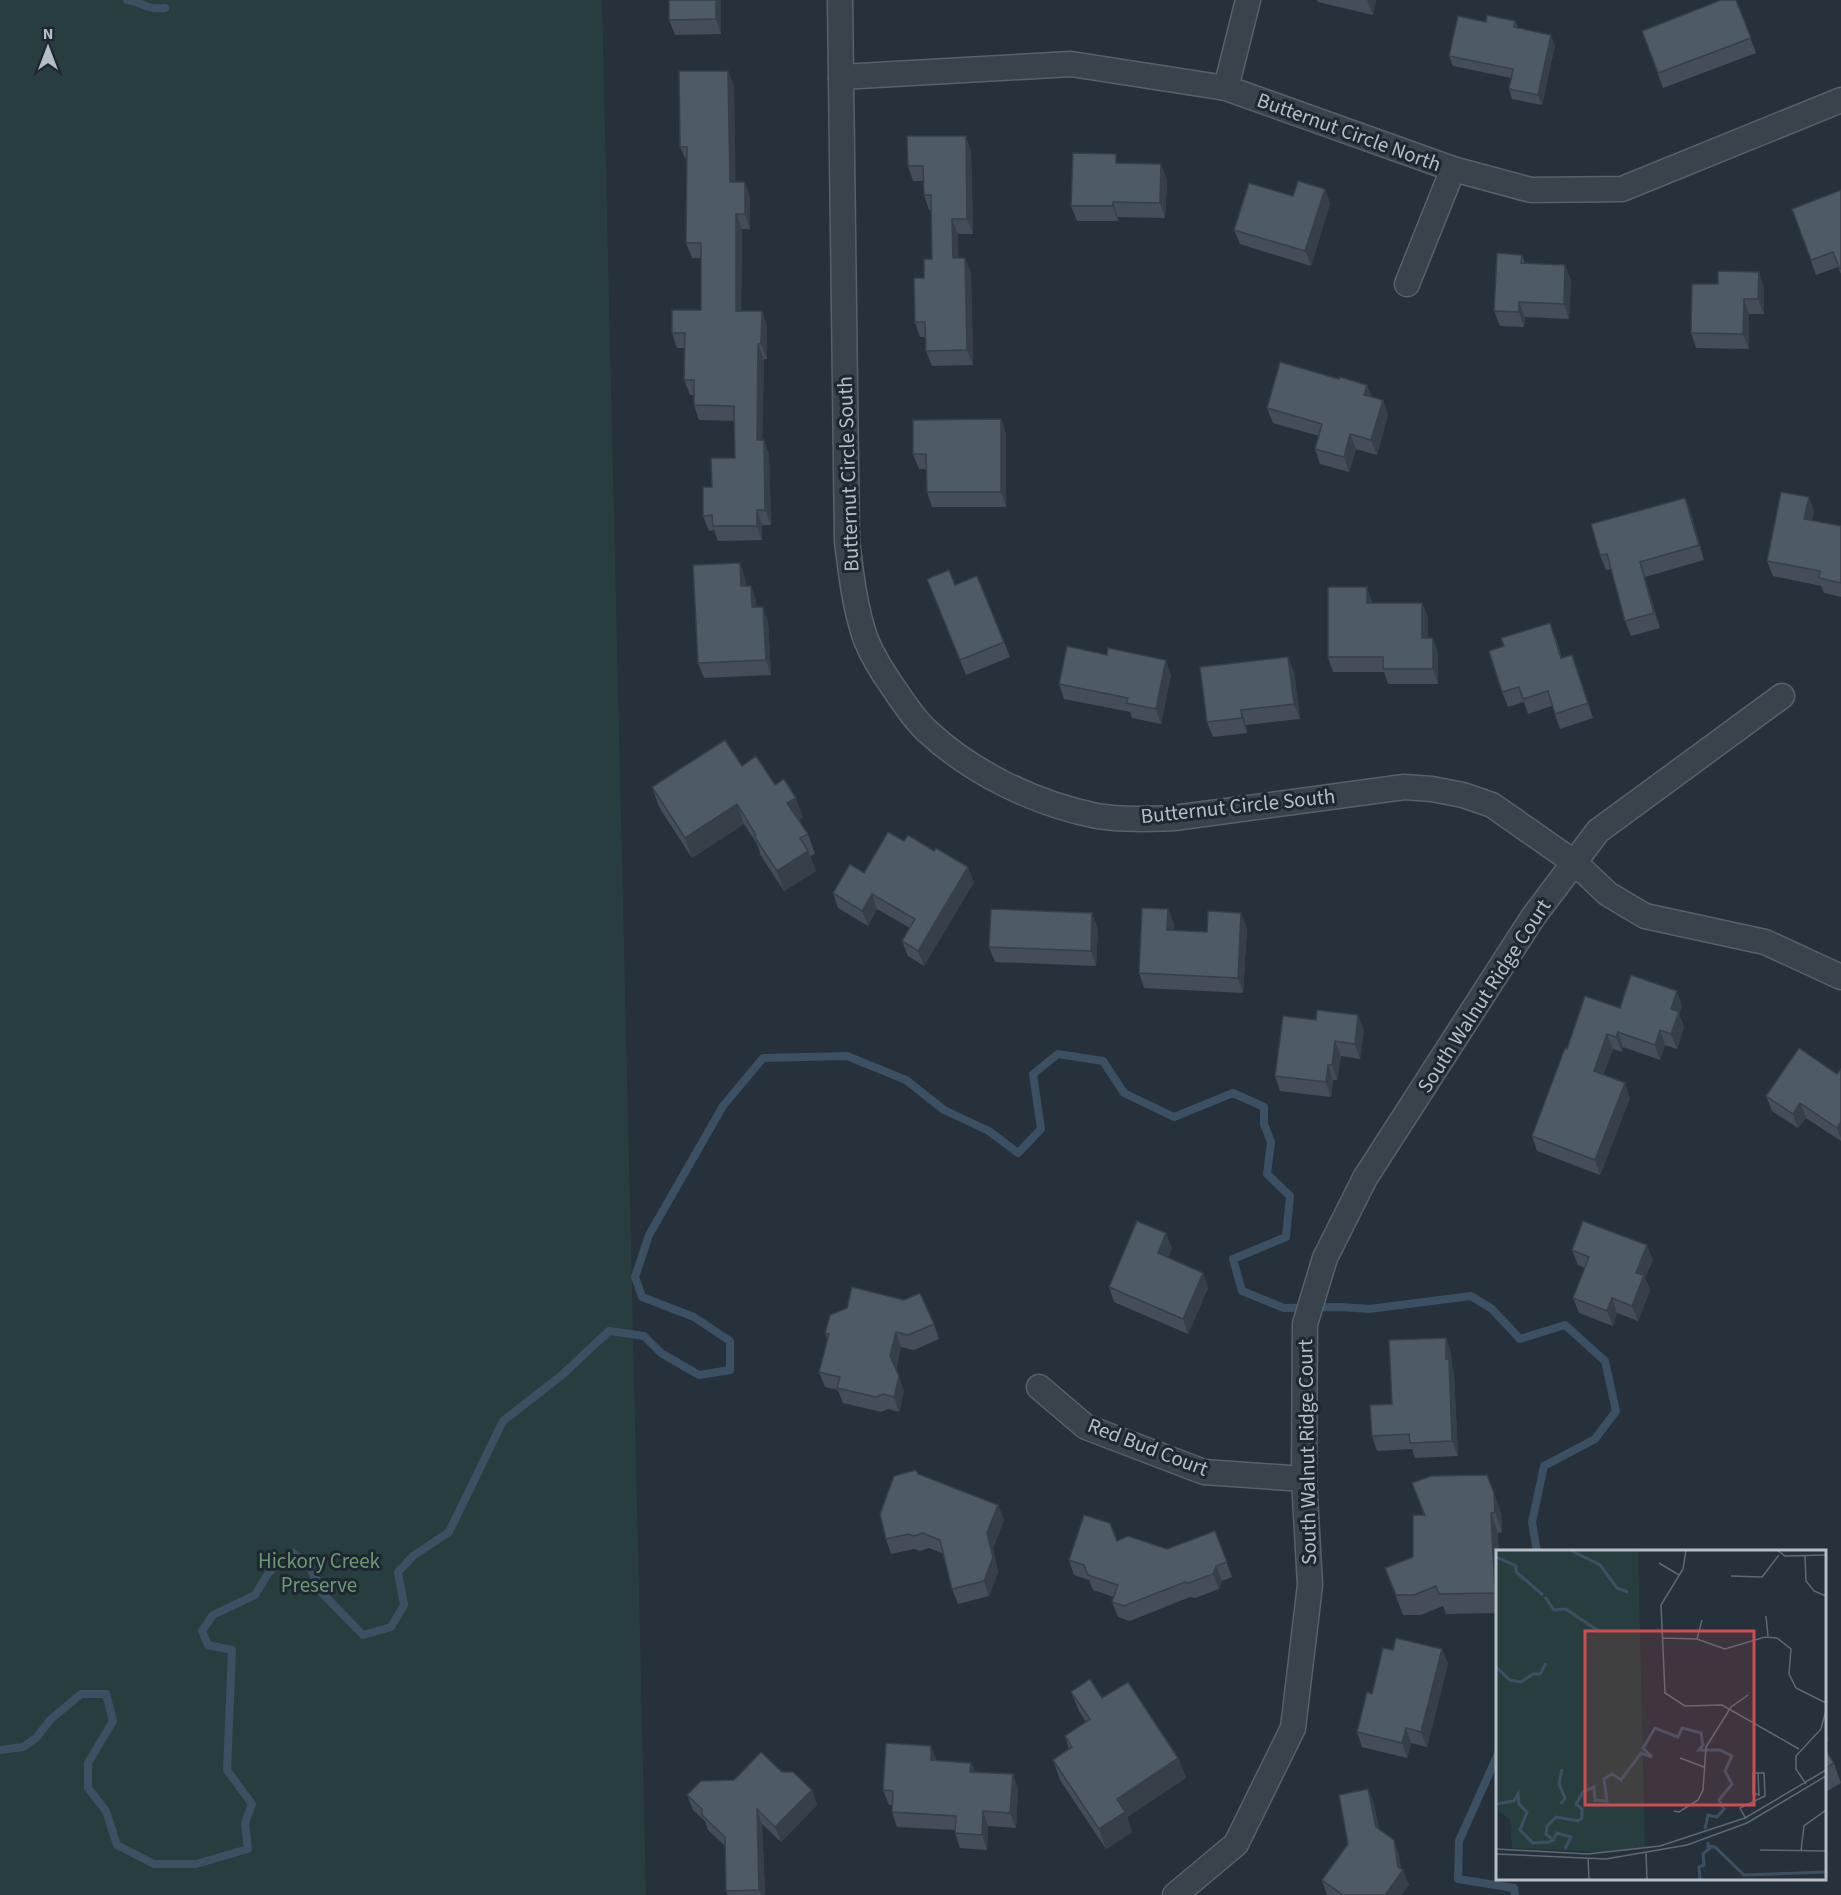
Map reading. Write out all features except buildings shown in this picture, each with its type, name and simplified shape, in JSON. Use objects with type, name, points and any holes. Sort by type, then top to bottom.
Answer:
[{"type":"street","name":"Butternut Circle South","points":[[840,0],[847,541],[853,585],[866,640],[881,670],[926,729],[963,761],[1012,788],[1098,816],[1141,819],[1174,818],[1404,787],[1463,795],[1492,805],[1575,863],[1608,894],[1645,916],[1765,942],[1841,977]]},
{"type":"street","points":[[1226,88],[1248,0]]},
{"type":"street","name":"Butternut Circle North","points":[[841,77],[1071,64],[1226,88],[1452,169],[1531,190],[1622,189],[1841,100]]},
{"type":"street","points":[[1407,284],[1452,169]]},
{"type":"street","name":"South Walnut Ridge Court","points":[[1175,1895],[1236,1844],[1293,1728],[1310,1585],[1305,1479],[1305,1324],[1326,1258],[1365,1178],[1533,917],[1598,831],[1782,696]]},
{"type":"street","name":"Red Bud Court","points":[[1039,1387],[1086,1427],[1204,1472],[1305,1479]]},
{"type":"green space","name":"Hickory Creek Preserve","points":[[0,0],[602,0],[646,1895],[0,1895]]},
{"type":"waterway","points":[[127,0],[148,7],[165,8]]},
{"type":"waterway","points":[[0,1750],[23,1747],[36,1738],[51,1719],[81,1694],[106,1694],[113,1721],[88,1763],[88,1788],[106,1811],[117,1845],[154,1864],[196,1864],[248,1849],[245,1823],[252,1804],[227,1770],[232,1650],[208,1645],[202,1631],[213,1615],[255,1595],[269,1572],[293,1553],[310,1567],[322,1593],[363,1635],[391,1627],[404,1605],[398,1572],[413,1556],[449,1532],[503,1421],[562,1375],[609,1331],[644,1336],[661,1353],[699,1375],[730,1370],[730,1341],[694,1317],[642,1297],[635,1277],[649,1235],[723,1106],[763,1058],[847,1056],[906,1080],[944,1110],[989,1131],[1018,1153],[1041,1129],[1033,1074],[1058,1054],[1103,1061],[1124,1093],[1174,1117],[1233,1093],[1264,1107],[1264,1124],[1271,1142],[1267,1174],[1290,1196],[1286,1237],[1233,1259],[1242,1291],[1284,1308],[1369,1309],[1471,1296],[1492,1309],[1520,1339],[1565,1325],[1605,1361],[1616,1411],[1595,1439],[1544,1466],[1532,1522],[1537,1550]]},
{"type":"waterway","points":[[1496,1758],[1459,1841],[1458,1879],[1514,1888],[1515,1895]]}]
